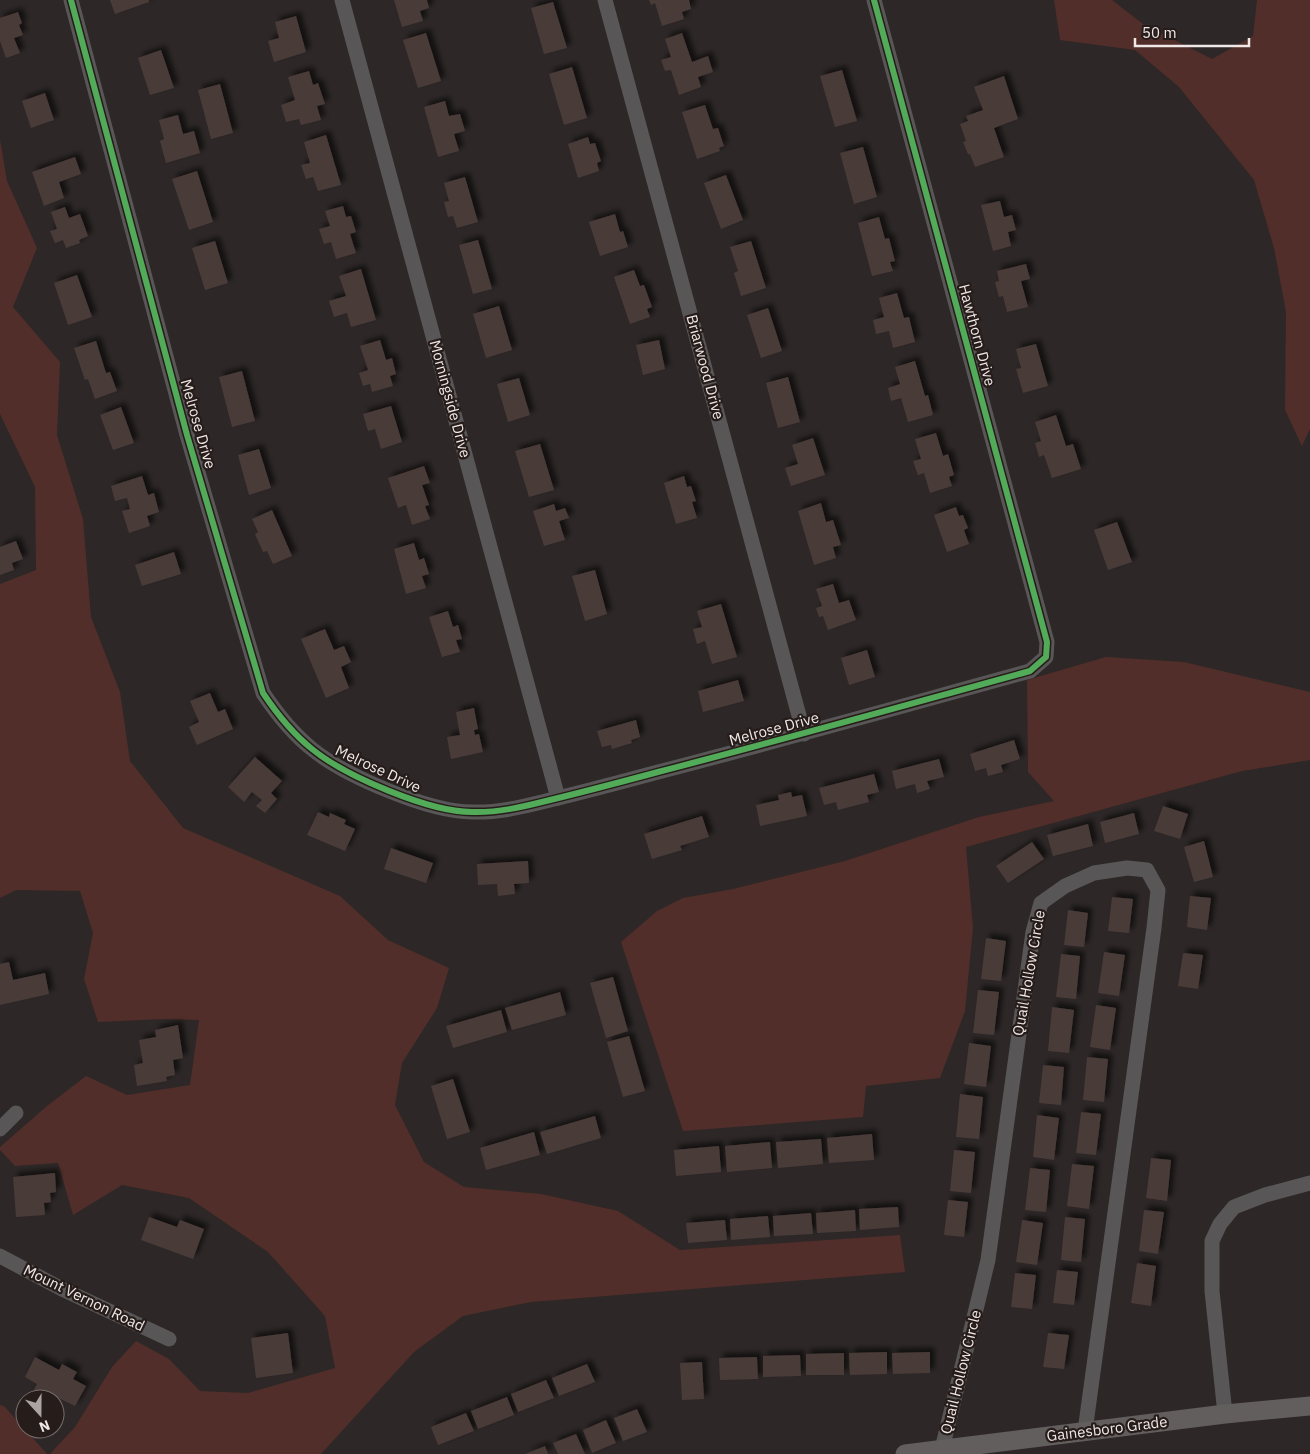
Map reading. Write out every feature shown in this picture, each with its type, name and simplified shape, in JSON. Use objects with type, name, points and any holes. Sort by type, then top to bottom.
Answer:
[{"type":"main road","name":"Gainesboro Grade","points":[[904,1454],[1225,1414],[1310,1406]]},
{"type":"street","name":"Melrose Drive","points":[[72,0],[187,435],[263,693],[284,724],[312,750],[344,770],[413,800],[440,808],[471,812],[514,808],[804,734],[1030,670]]},
{"type":"street","name":"Morningside Drive","points":[[342,0],[558,798]]},
{"type":"street","name":"Briarwood Drive","points":[[605,0],[804,734]]},
{"type":"street","name":"Hawthorn Drive","points":[[874,0],[1047,642],[1046,657],[1030,670]]},
{"type":"street","name":"Quail Hollow Circle","points":[[942,1449],[988,1260],[1033,932],[1041,903],[1072,882],[1094,874],[1127,868],[1147,870],[1158,890],[1086,1431]]},
{"type":"street","points":[[0,1130],[16,1113]]},
{"type":"street","points":[[1225,1414],[1212,1291],[1212,1241],[1220,1224],[1234,1207],[1265,1195],[1310,1183]]},
{"type":"street","name":"Mount Vernon Road","points":[[0,1256],[169,1339]]},
{"type":"shaded area","points":[[1054,0],[1112,0],[1143,24],[1212,59],[1253,36],[1257,0],[1310,0],[1310,429],[1302,446],[1285,410],[1286,312],[1274,248],[1254,180],[1179,87],[1135,50],[1060,40]]},
{"type":"shaded area","points":[[0,139],[7,181],[37,248],[13,307],[60,362],[57,435],[83,519],[91,617],[120,692],[130,761],[183,828],[340,896],[388,940],[449,968],[437,1008],[402,1063],[395,1105],[424,1162],[464,1187],[541,1194],[618,1211],[680,1250],[900,1235],[905,1272],[531,1302],[463,1316],[414,1352],[321,1454],[50,1454],[75,1427],[112,1367],[136,1341],[169,1359],[200,1391],[248,1393],[335,1368],[325,1316],[268,1252],[189,1198],[122,1185],[73,1215],[58,1163],[15,1166],[0,1150],[0,1147],[47,1106],[86,1076],[127,1095],[190,1085],[199,1020],[163,1019],[98,1022],[84,979],[93,933],[80,891],[16,890],[0,898],[0,584],[36,570],[35,487],[0,414]]},
{"type":"shaded area","points":[[1106,657],[1184,662],[1310,692],[1310,760],[1242,771],[966,847],[973,928],[965,1011],[940,1078],[866,1086],[863,1117],[683,1131],[621,942],[657,911],[683,898],[733,889],[845,861],[979,817],[1054,801],[1028,772],[1027,680]]},
{"type":"shaded area","points":[[0,1405],[4,1406],[15,1418],[15,1439],[34,1439],[47,1454],[0,1454]]},
{"type":"building","points":[[110,0],[149,0],[149,2],[115,14]]},
{"type":"building","points":[[394,0],[427,0],[429,8],[420,11],[423,21],[402,27]]},
{"type":"building","points":[[649,0],[689,0],[691,9],[682,12],[684,19],[662,26],[655,3],[651,5]]},
{"type":"building","points":[[553,2],[567,48],[544,54],[531,8]]},
{"type":"building","points":[[18,12],[22,23],[19,25],[23,35],[14,38],[20,53],[6,58],[0,41],[0,18]]},
{"type":"building","points":[[296,16],[306,52],[274,62],[268,41],[279,38],[275,22]]},
{"type":"building","points":[[426,33],[441,81],[418,88],[403,40]]},
{"type":"building","points":[[682,33],[692,62],[708,56],[713,72],[698,77],[701,87],[679,95],[671,70],[665,71],[661,60],[671,57],[665,39]]},
{"type":"building","points":[[161,50],[174,88],[150,95],[138,58]]},
{"type":"building","points":[[572,67],[587,118],[564,125],[549,74]]},
{"type":"building","points":[[842,70],[857,121],[835,127],[820,76]]},
{"type":"building","points":[[309,71],[313,85],[318,83],[325,104],[317,106],[321,120],[301,125],[299,119],[286,122],[281,105],[295,100],[288,77]]},
{"type":"building","points":[[1004,76],[1018,119],[994,128],[1004,157],[975,167],[963,142],[966,141],[960,124],[968,121],[966,116],[983,110],[974,87]]},
{"type":"building","points":[[220,84],[233,133],[211,139],[198,90]]},
{"type":"building","points":[[45,93],[54,120],[31,128],[22,101]]},
{"type":"building","points":[[445,101],[449,116],[460,114],[465,131],[454,134],[459,151],[438,157],[424,107]]},
{"type":"building","points":[[705,105],[713,129],[718,128],[724,146],[719,148],[720,151],[697,159],[682,112]]},
{"type":"building","points":[[178,115],[183,134],[194,131],[200,153],[166,163],[160,141],[164,139],[159,120]]},
{"type":"building","points":[[326,135],[341,185],[318,191],[313,177],[306,179],[301,165],[310,163],[304,142]]},
{"type":"building","points":[[588,137],[590,144],[595,143],[601,161],[597,163],[599,171],[578,178],[568,144]]},
{"type":"building","points":[[863,147],[877,197],[854,204],[840,153]]},
{"type":"building","points":[[75,157],[81,174],[59,182],[64,198],[44,206],[32,172]]},
{"type":"building","points":[[197,171],[213,222],[189,230],[172,179]]},
{"type":"building","points":[[726,175],[743,220],[721,229],[704,183]]},
{"type":"building","points":[[465,177],[478,222],[457,228],[453,216],[448,217],[444,202],[449,201],[444,183]]},
{"type":"building","points":[[1000,201],[1004,217],[1012,215],[1016,230],[1008,232],[1011,246],[993,251],[981,205]]},
{"type":"building","points":[[343,206],[346,217],[351,216],[356,232],[350,234],[356,253],[336,259],[331,242],[324,244],[319,229],[330,226],[325,211]]},
{"type":"building","points":[[65,207],[69,218],[80,214],[88,236],[79,240],[80,243],[66,248],[63,240],[55,243],[50,231],[57,229],[51,212]]},
{"type":"building","points":[[615,214],[620,232],[623,231],[628,247],[600,256],[589,222]]},
{"type":"building","points":[[879,217],[885,239],[889,238],[895,261],[890,262],[893,271],[872,276],[858,223]]},
{"type":"building","points":[[478,240],[492,289],[473,294],[459,245]]},
{"type":"building","points":[[215,241],[228,283],[205,290],[192,248]]},
{"type":"building","points":[[751,241],[766,288],[741,296],[734,273],[738,271],[730,247]]},
{"type":"building","points":[[1026,264],[1030,279],[1021,281],[1028,307],[1007,312],[1003,296],[999,297],[995,282],[999,281],[997,271]]},
{"type":"building","points":[[361,269],[376,320],[351,327],[347,313],[334,317],[329,301],[346,296],[339,276]]},
{"type":"building","points":[[634,270],[640,286],[644,285],[652,307],[647,309],[650,317],[630,324],[614,277]]},
{"type":"building","points":[[77,275],[92,317],[68,325],[54,283]]},
{"type":"building","points":[[897,293],[904,318],[909,317],[915,342],[893,348],[889,331],[876,334],[873,320],[884,317],[879,298]]},
{"type":"building","points":[[499,306],[512,350],[486,358],[473,314]]},
{"type":"building","points":[[768,308],[782,351],[761,358],[747,315]]},
{"type":"building","points":[[380,340],[386,360],[392,358],[396,374],[390,376],[393,386],[372,392],[370,384],[363,386],[359,373],[368,370],[360,346]]},
{"type":"building","points":[[659,340],[665,369],[643,375],[636,345]]},
{"type":"building","points":[[96,341],[106,373],[110,372],[117,391],[95,399],[88,379],[85,380],[74,348]]},
{"type":"building","points":[[1036,344],[1048,386],[1023,393],[1016,369],[1021,368],[1016,349]]},
{"type":"building","points":[[915,361],[925,396],[928,395],[933,415],[908,422],[901,398],[891,401],[888,388],[900,384],[895,367]]},
{"type":"building","points":[[242,371],[255,421],[232,427],[219,377]]},
{"type":"building","points":[[788,377],[800,422],[778,428],[766,383]]},
{"type":"building","points":[[519,378],[530,415],[508,422],[497,384]]},
{"type":"building","points":[[391,406],[402,442],[381,449],[375,429],[368,431],[363,414]]},
{"type":"building","points":[[121,407],[134,443],[113,450],[100,415]]},
{"type":"building","points":[[1056,415],[1066,446],[1073,444],[1081,469],[1052,478],[1044,455],[1039,457],[1035,443],[1041,441],[1035,422]]},
{"type":"building","points":[[936,433],[943,456],[948,454],[954,475],[949,477],[952,486],[930,493],[924,473],[918,475],[913,461],[921,459],[915,439]]},
{"type":"building","points":[[813,438],[825,475],[791,486],[785,468],[798,464],[792,445]]},
{"type":"building","points":[[540,444],[554,490],[529,497],[515,451]]},
{"type":"building","points":[[259,449],[271,488],[249,495],[238,455]]},
{"type":"building","points":[[424,466],[430,483],[422,485],[429,505],[425,506],[430,519],[412,525],[406,505],[398,508],[388,478]]},
{"type":"building","points":[[142,476],[148,495],[154,493],[159,512],[147,516],[150,526],[129,533],[122,511],[130,509],[127,498],[115,501],[111,486]]},
{"type":"building","points":[[684,476],[687,487],[691,486],[696,501],[692,502],[697,518],[676,524],[664,483]]},
{"type":"building","points":[[821,503],[826,522],[833,520],[841,545],[833,547],[836,558],[814,565],[798,511]]},
{"type":"building","points":[[554,504],[556,511],[565,508],[569,518],[559,521],[565,540],[544,546],[533,511]]},
{"type":"building","points":[[956,507],[959,516],[963,515],[968,528],[964,530],[969,544],[947,552],[934,515]]},
{"type":"building","points":[[272,510],[292,556],[273,564],[267,551],[263,552],[255,534],[258,532],[252,519]]},
{"type":"building","points":[[1117,522],[1132,562],[1108,570],[1094,530]]},
{"type":"building","points":[[16,541],[23,559],[12,563],[14,570],[0,575],[0,547]]},
{"type":"building","points":[[414,543],[419,560],[424,558],[429,574],[422,576],[426,588],[406,594],[394,549]]},
{"type":"building","points":[[174,552],[181,574],[142,586],[135,565]]},
{"type":"building","points":[[595,570],[607,614],[585,621],[572,576]]},
{"type":"building","points":[[833,584],[839,603],[849,600],[856,620],[828,630],[823,616],[819,617],[816,608],[822,606],[816,589]]},
{"type":"building","points":[[721,604],[737,657],[712,664],[705,641],[697,644],[693,629],[702,627],[697,611]]},
{"type":"building","points":[[448,611],[453,627],[458,625],[462,639],[456,640],[460,652],[442,657],[429,617]]},
{"type":"building","points":[[325,629],[334,650],[344,646],[351,662],[341,667],[349,688],[326,698],[301,639]]},
{"type":"building","points":[[867,650],[875,677],[849,685],[841,658]]},
{"type":"building","points":[[738,680],[744,701],[703,712],[698,691]]},
{"type":"building","points":[[210,693],[218,712],[225,709],[233,729],[197,745],[189,727],[199,722],[190,701]]},
{"type":"building","points":[[474,708],[478,729],[474,730],[475,735],[479,734],[483,752],[451,759],[447,737],[460,735],[456,712]]},
{"type":"building","points":[[636,720],[640,737],[631,740],[632,743],[612,749],[611,745],[602,747],[597,731]]},
{"type":"building","points":[[1014,740],[1020,759],[1001,765],[1003,772],[988,776],[986,768],[975,771],[970,754]]},
{"type":"building","points":[[255,757],[282,781],[271,793],[277,799],[265,813],[256,806],[262,800],[252,792],[244,802],[228,787]]},
{"type":"building","points":[[939,759],[944,777],[927,781],[930,789],[917,793],[915,784],[896,789],[892,771]]},
{"type":"building","points":[[874,774],[879,792],[867,795],[869,802],[838,810],[836,802],[824,805],[819,788]]},
{"type":"building","points":[[791,792],[792,797],[802,795],[807,816],[760,826],[756,805],[779,800],[778,795]]},
{"type":"building","points":[[1163,806],[1188,814],[1180,839],[1154,831]]},
{"type":"building","points":[[318,812],[329,817],[330,813],[346,820],[344,824],[355,829],[345,851],[307,835]]},
{"type":"building","points":[[1134,813],[1139,834],[1105,843],[1100,822]]},
{"type":"building","points":[[702,816],[709,837],[680,846],[682,850],[652,859],[644,834]]},
{"type":"building","points":[[1088,824],[1093,846],[1053,856],[1047,835]]},
{"type":"building","points":[[1204,841],[1213,877],[1194,882],[1184,847]]},
{"type":"building","points":[[1032,842],[1044,859],[1008,883],[996,866]]},
{"type":"building","points":[[391,848],[433,863],[426,883],[384,869]]},
{"type":"building","points":[[528,861],[529,883],[514,884],[515,894],[498,896],[497,884],[478,885],[477,864]]},
{"type":"building","points":[[1190,896],[1211,898],[1207,930],[1187,927]]},
{"type":"building","points":[[1112,897],[1133,899],[1129,933],[1108,931]]},
{"type":"building","points":[[1068,910],[1088,913],[1084,947],[1064,945]]},
{"type":"building","points":[[986,938],[1006,941],[1001,981],[981,979]]},
{"type":"building","points":[[1104,952],[1125,955],[1119,996],[1098,993]]},
{"type":"building","points":[[1183,953],[1203,955],[1198,989],[1178,986]]},
{"type":"building","points":[[1061,954],[1080,956],[1076,999],[1056,997]]},
{"type":"building","points":[[9,962],[13,980],[45,973],[49,994],[0,1005],[0,964]]},
{"type":"building","points":[[613,977],[628,1031],[606,1038],[590,983]]},
{"type":"building","points":[[978,990],[999,992],[994,1035],[973,1033]]},
{"type":"building","points":[[560,992],[566,1015],[512,1030],[505,1008]]},
{"type":"building","points":[[1096,1005],[1116,1008],[1110,1050],[1090,1047]]},
{"type":"building","points":[[1052,1007],[1074,1010],[1069,1053],[1048,1051]]},
{"type":"building","points":[[501,1010],[507,1032],[453,1048],[446,1026]]},
{"type":"building","points":[[178,1025],[183,1058],[173,1060],[175,1075],[166,1077],[167,1081],[137,1086],[134,1065],[143,1063],[139,1040],[156,1037],[155,1030]]},
{"type":"building","points":[[629,1036],[645,1091],[623,1097],[607,1042]]},
{"type":"building","points":[[969,1043],[991,1046],[986,1087],[964,1084]]},
{"type":"building","points":[[1087,1057],[1108,1059],[1104,1102],[1083,1100]]},
{"type":"building","points":[[1043,1065],[1064,1067],[1061,1105],[1039,1103]]},
{"type":"building","points":[[453,1079],[470,1132],[447,1139],[431,1086]]},
{"type":"building","points":[[960,1094],[983,1097],[979,1139],[956,1137]]},
{"type":"building","points":[[1081,1112],[1101,1114],[1096,1155],[1076,1153]]},
{"type":"building","points":[[1037,1115],[1059,1118],[1054,1160],[1033,1157]]},
{"type":"building","points":[[595,1116],[601,1138],[547,1154],[540,1132]]},
{"type":"building","points":[[534,1132],[540,1155],[486,1170],[480,1148]]},
{"type":"building","points":[[872,1134],[874,1160],[829,1163],[827,1138]]},
{"type":"building","points":[[821,1139],[823,1164],[778,1168],[776,1142]]},
{"type":"building","points":[[770,1142],[772,1168],[727,1172],[725,1146]]},
{"type":"building","points":[[719,1146],[721,1172],[676,1176],[674,1150]]},
{"type":"building","points":[[954,1150],[975,1152],[971,1193],[950,1191]]},
{"type":"building","points":[[1151,1158],[1171,1160],[1167,1201],[1146,1198]]},
{"type":"building","points":[[1072,1164],[1094,1166],[1089,1209],[1067,1206]]},
{"type":"building","points":[[1030,1168],[1050,1170],[1046,1212],[1025,1210]]},
{"type":"building","points":[[55,1173],[56,1192],[50,1193],[51,1202],[44,1203],[45,1215],[16,1217],[13,1177]]},
{"type":"building","points":[[948,1200],[968,1202],[964,1237],[944,1235]]},
{"type":"building","points":[[898,1207],[899,1227],[860,1230],[859,1209]]},
{"type":"building","points":[[855,1210],[856,1231],[817,1233],[816,1213]]},
{"type":"building","points":[[1144,1210],[1164,1212],[1158,1254],[1139,1251]]},
{"type":"building","points":[[811,1213],[813,1234],[774,1236],[773,1216]]},
{"type":"building","points":[[768,1216],[770,1237],[731,1240],[730,1219]]},
{"type":"building","points":[[149,1217],[177,1227],[180,1220],[204,1229],[193,1259],[141,1240]]},
{"type":"building","points":[[1065,1217],[1085,1219],[1081,1262],[1061,1260]]},
{"type":"building","points":[[725,1220],[727,1240],[688,1243],[686,1223]]},
{"type":"building","points":[[1022,1220],[1043,1223],[1037,1265],[1016,1262]]},
{"type":"building","points":[[1137,1263],[1156,1266],[1151,1306],[1131,1303]]},
{"type":"building","points":[[1057,1270],[1078,1272],[1074,1305],[1053,1303]]},
{"type":"building","points":[[1015,1273],[1036,1275],[1032,1309],[1011,1307]]},
{"type":"building","points":[[288,1333],[293,1373],[256,1378],[251,1338]]},
{"type":"building","points":[[1048,1333],[1069,1335],[1064,1369],[1043,1367]]},
{"type":"building","points":[[887,1352],[887,1374],[850,1375],[849,1353]]},
{"type":"building","points":[[930,1352],[930,1373],[893,1374],[892,1353]]},
{"type":"building","points":[[844,1353],[844,1375],[806,1375],[806,1354]]},
{"type":"building","points":[[800,1355],[801,1376],[763,1377],[763,1356]]},
{"type":"building","points":[[35,1357],[59,1370],[62,1364],[77,1372],[73,1379],[86,1386],[75,1406],[65,1401],[65,1389],[34,1389],[37,1384],[25,1377]]},
{"type":"building","points":[[757,1357],[758,1379],[720,1380],[719,1358]]},
{"type":"building","points":[[702,1362],[704,1399],[682,1400],[680,1363]]},
{"type":"building","points":[[587,1364],[595,1382],[559,1396],[552,1378]]},
{"type":"building","points":[[546,1380],[554,1398],[518,1412],[511,1394]]},
{"type":"building","points":[[507,1397],[514,1415],[478,1429],[471,1411]]},
{"type":"building","points":[[637,1409],[647,1432],[623,1441],[614,1418]]},
{"type":"building","points":[[466,1413],[474,1431],[438,1445],[431,1427]]},
{"type":"building","points":[[606,1420],[616,1443],[592,1453],[583,1430]]},
{"type":"building","points":[[576,1434],[585,1454],[558,1454],[553,1443]]},
{"type":"building","points":[[545,1446],[548,1454],[525,1454]]},
{"type":"cycle path","points":[[71,0],[187,435],[263,693],[291,730],[312,749],[345,770],[388,791],[411,799],[434,806],[472,812],[491,812],[560,798],[704,760],[1030,671],[1046,657],[1047,642],[874,0]]}]
